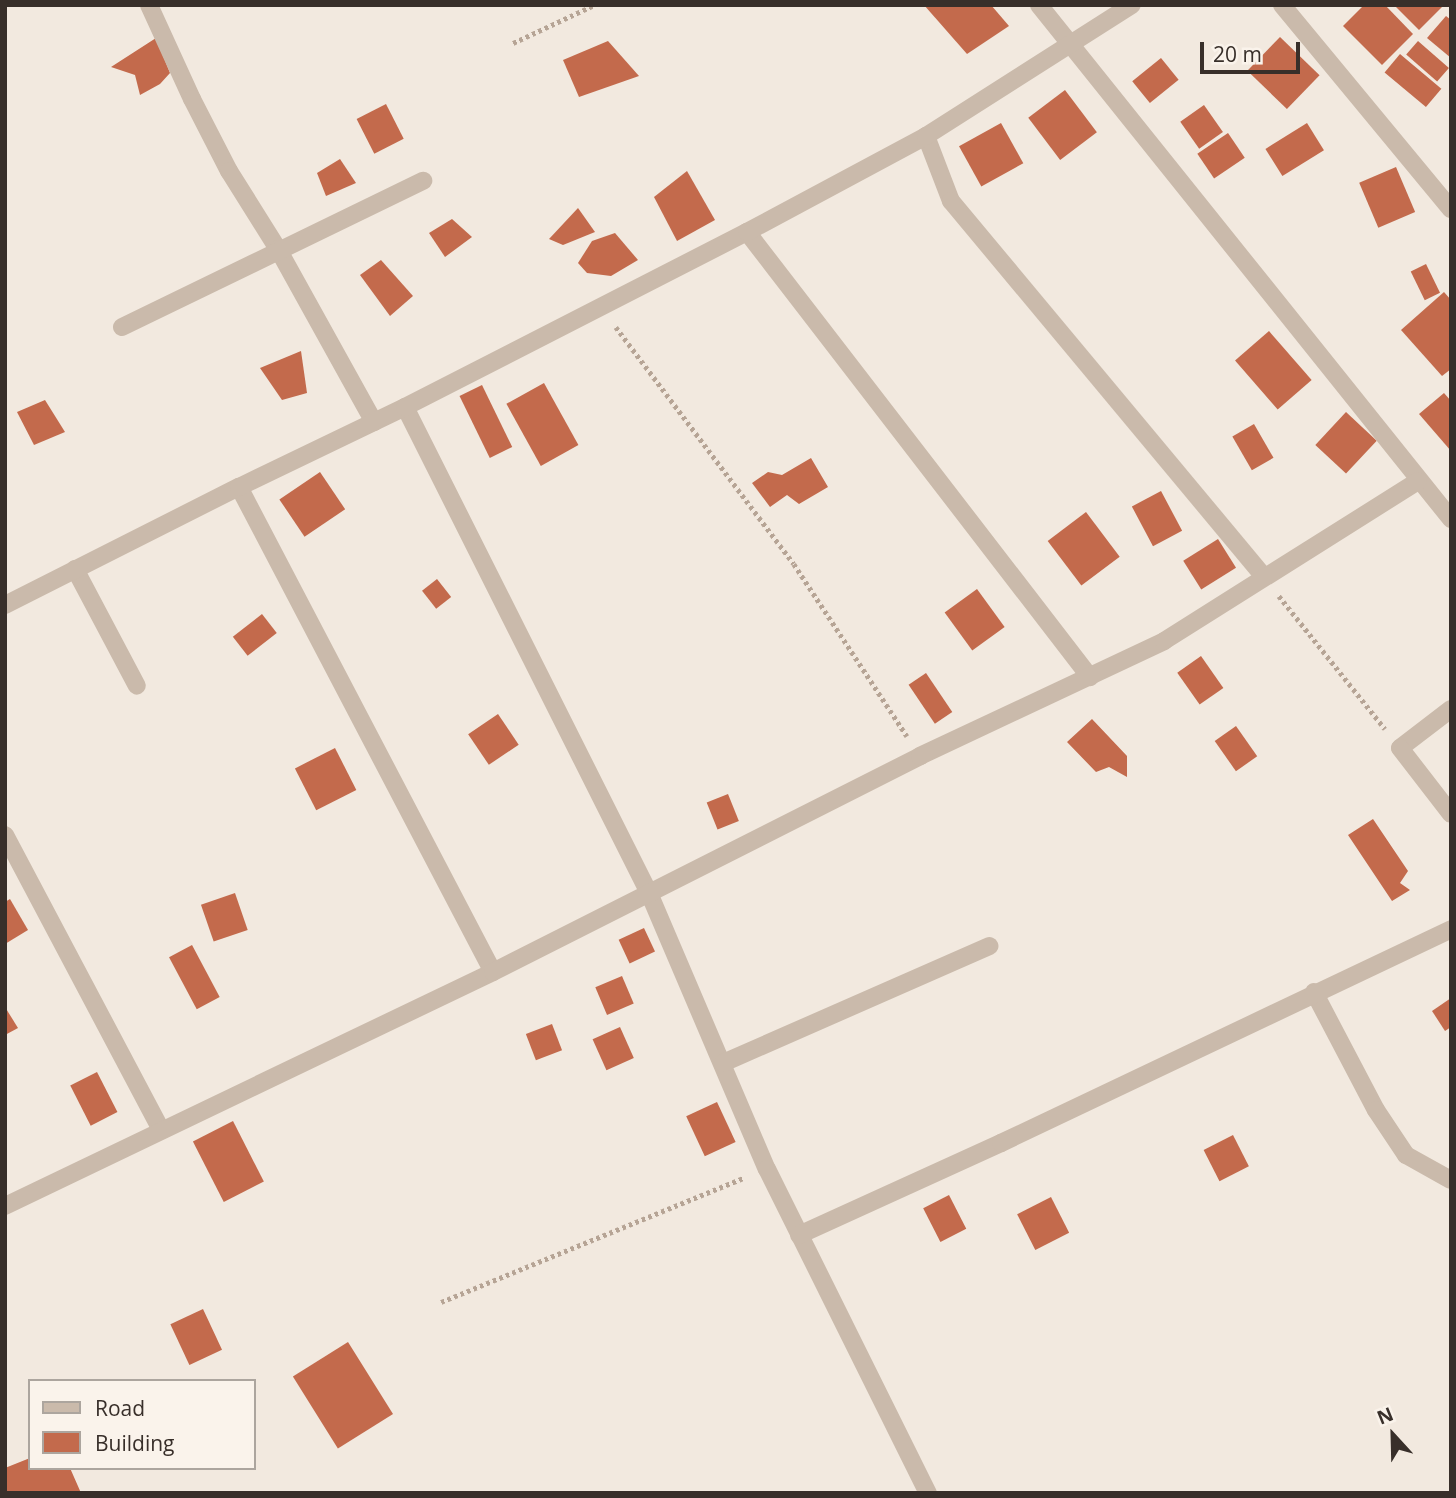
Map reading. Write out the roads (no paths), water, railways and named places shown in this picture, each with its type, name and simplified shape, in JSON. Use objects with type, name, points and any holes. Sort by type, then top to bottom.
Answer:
[{"type":"street","points":[[149,5],[229,171],[278,249],[374,422]]},
{"type":"street","points":[[1039,5],[1451,519]]},
{"type":"street","points":[[5,605],[405,407],[747,232],[926,136],[1071,47],[1132,5]]},
{"type":"street","points":[[1282,5],[1451,209]]},
{"type":"street","points":[[926,136],[951,201],[1264,577]]},
{"type":"street","points":[[122,327],[423,181]]},
{"type":"street","points":[[747,232],[1090,677]]},
{"type":"street","points":[[405,407],[649,893],[767,1169],[928,1493]]},
{"type":"street","points":[[5,1206],[493,972],[919,756],[1164,640],[1418,481]]},
{"type":"street","points":[[239,487],[493,972]]},
{"type":"street","points":[[75,569],[137,686]]},
{"type":"street","points":[[1451,709],[1400,748],[1451,814]]},
{"type":"street","points":[[5,835],[161,1130]]},
{"type":"street","points":[[5,874],[24,869]]},
{"type":"street","points":[[799,1235],[1001,1143],[1451,929]]},
{"type":"street","points":[[723,1063],[989,946]]},
{"type":"street","points":[[1314,992],[1376,1110],[1406,1155],[1451,1180]]}]
